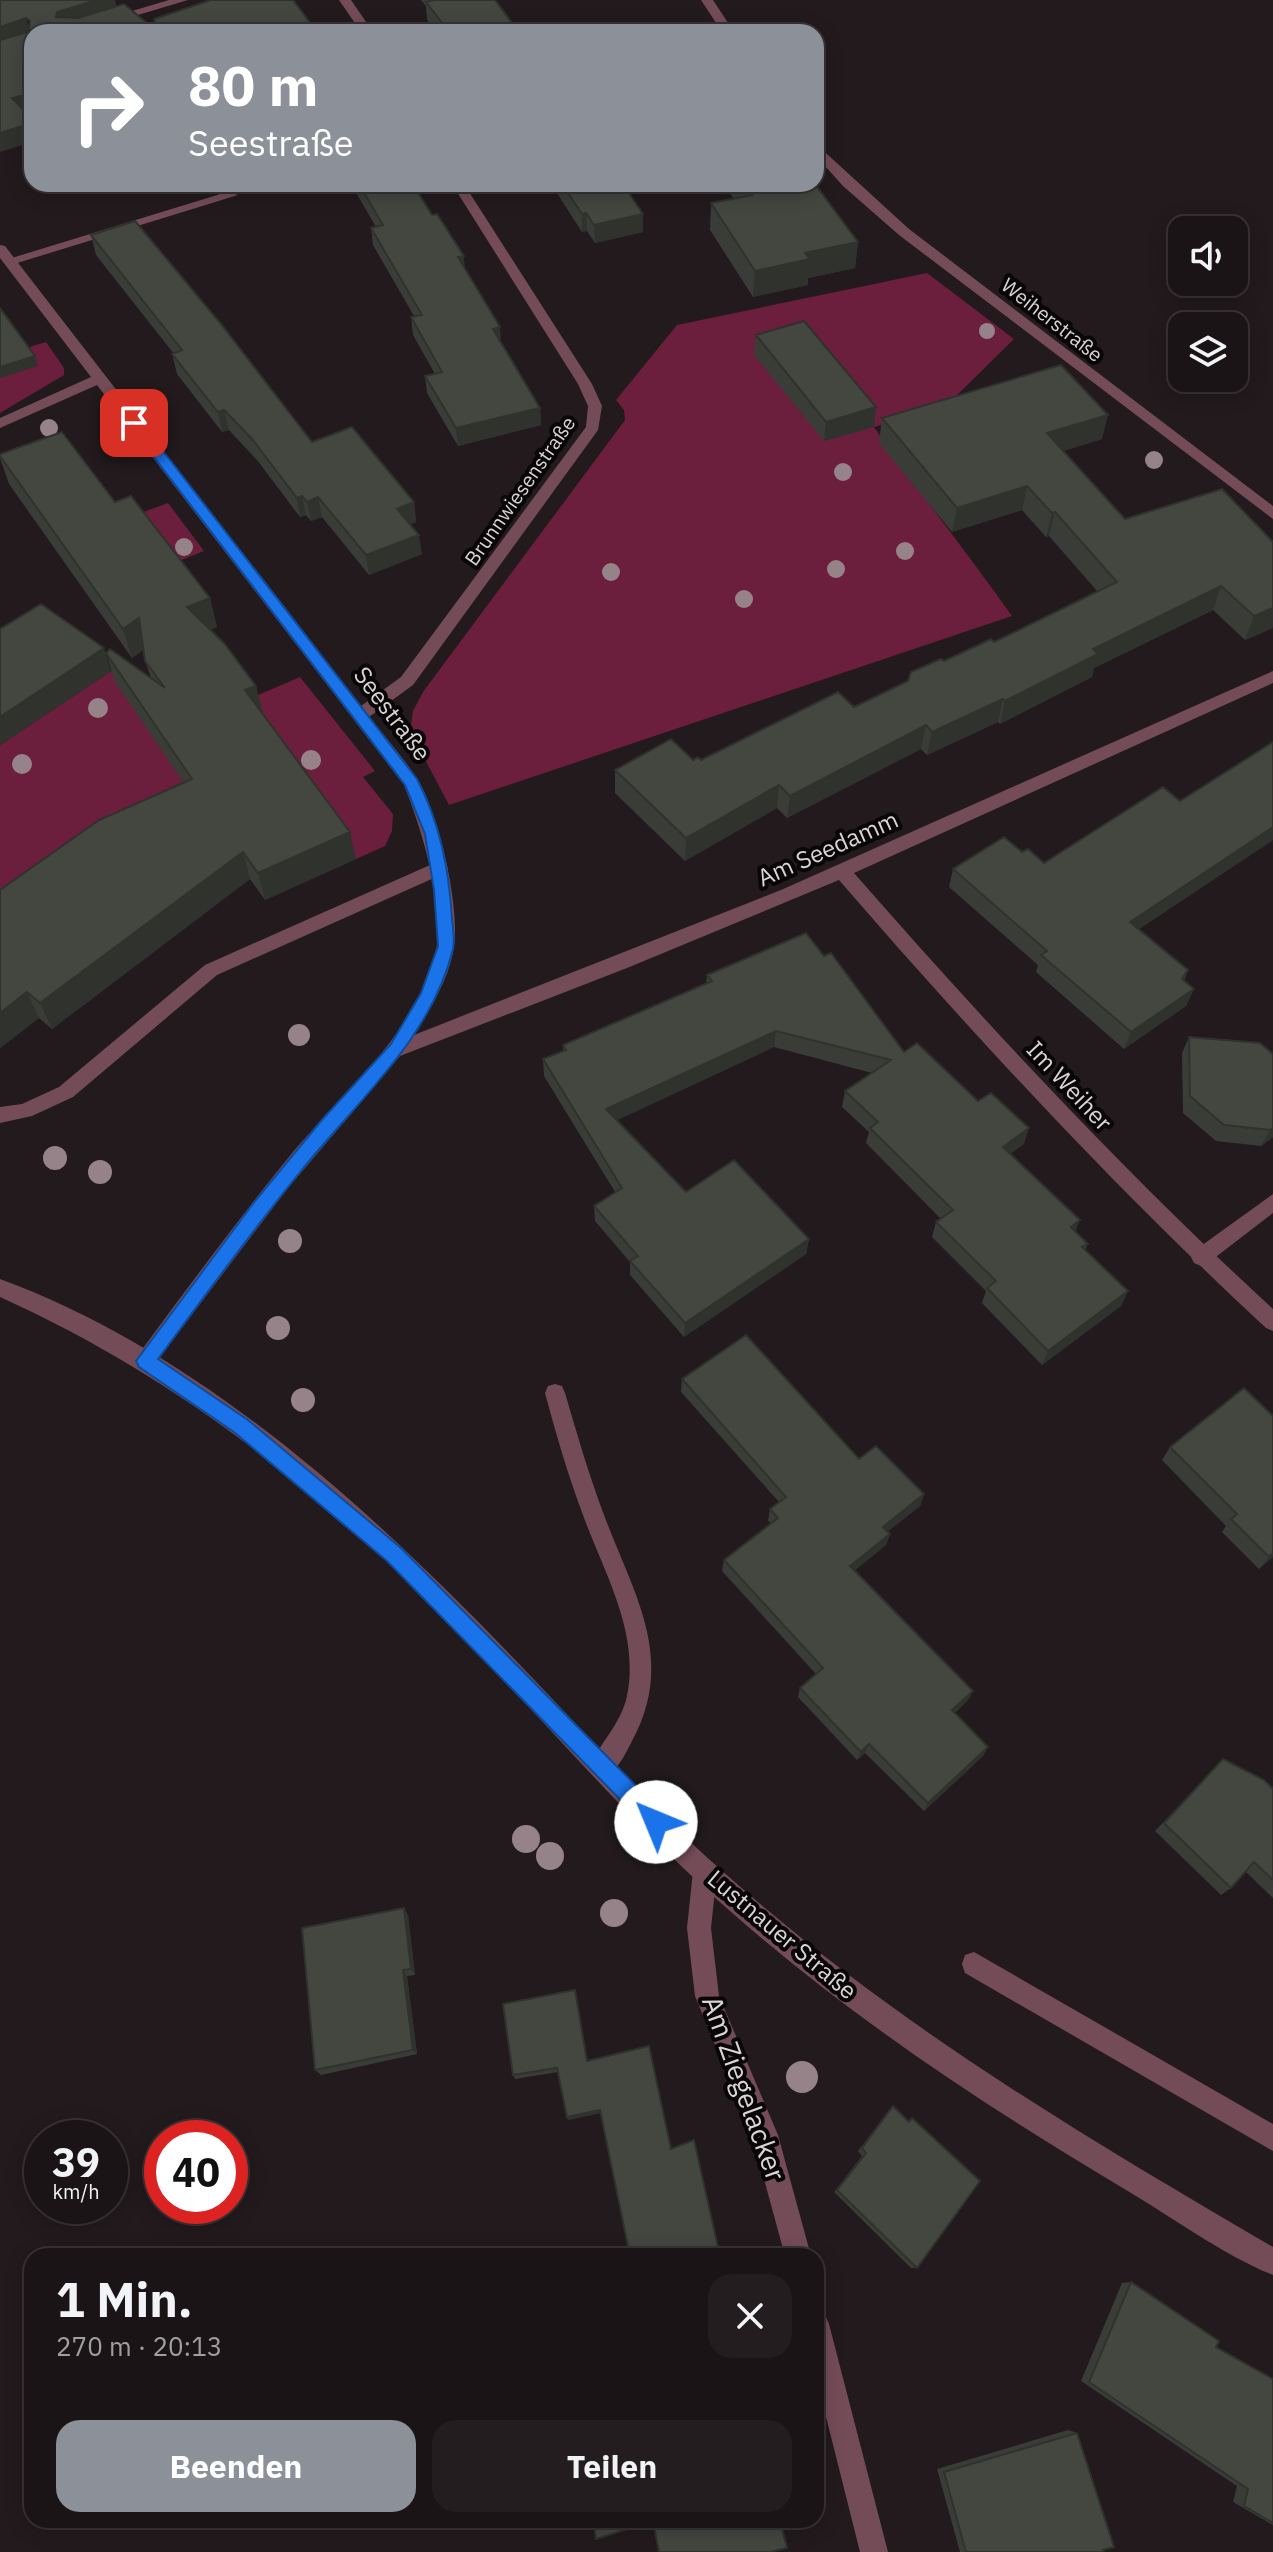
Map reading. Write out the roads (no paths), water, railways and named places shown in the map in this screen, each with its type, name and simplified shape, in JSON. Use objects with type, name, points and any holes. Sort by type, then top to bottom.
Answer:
[{"type":"street","points":[[345,0],[362,24]]},
{"type":"street","points":[[707,0],[723,24]]},
{"type":"street","points":[[95,24],[173,1]]},
{"type":"street","name":"Weiherstraße","points":[[824,157],[848,183],[904,232],[1273,514]]},
{"type":"street","name":"Brunnwiesenstraße","points":[[360,715],[407,681],[593,427],[595,406],[585,384],[463,192]]},
{"type":"street","points":[[5,255],[232,195]]},
{"type":"street","name":"Seestraße","points":[[5,255],[411,783],[433,834],[439,868],[446,946],[429,994],[397,1049],[327,1126],[261,1207],[145,1361]]},
{"type":"street","points":[[0,423],[99,379]]},
{"type":"street","name":"Am Seedamm","points":[[397,1049],[667,945],[842,871],[1135,735],[1273,677]]},
{"type":"street","points":[[0,1115],[25,1111],[66,1092],[211,970],[439,868]]},
{"type":"street","name":"Im Weiher","points":[[842,871],[1093,1150],[1201,1257],[1273,1322]]},
{"type":"street","points":[[1201,1257],[1273,1202]]},
{"type":"street","name":"Lustnauer Straße","points":[[0,1288],[40,1304],[145,1361],[241,1426],[383,1544],[705,1871],[791,1948],[861,2002],[1094,2156],[1273,2262]]},
{"type":"street","points":[[555,1393],[570,1448],[628,1606],[641,1653],[638,1699],[624,1741],[602,1766]]},
{"type":"street","name":"Am Ziegelacker","points":[[705,1871],[699,1928],[707,1996],[765,2135],[796,2248]]},
{"type":"street","points":[[974,1964],[1273,2138]]},
{"type":"street","points":[[824,2355],[874,2552]]}]
